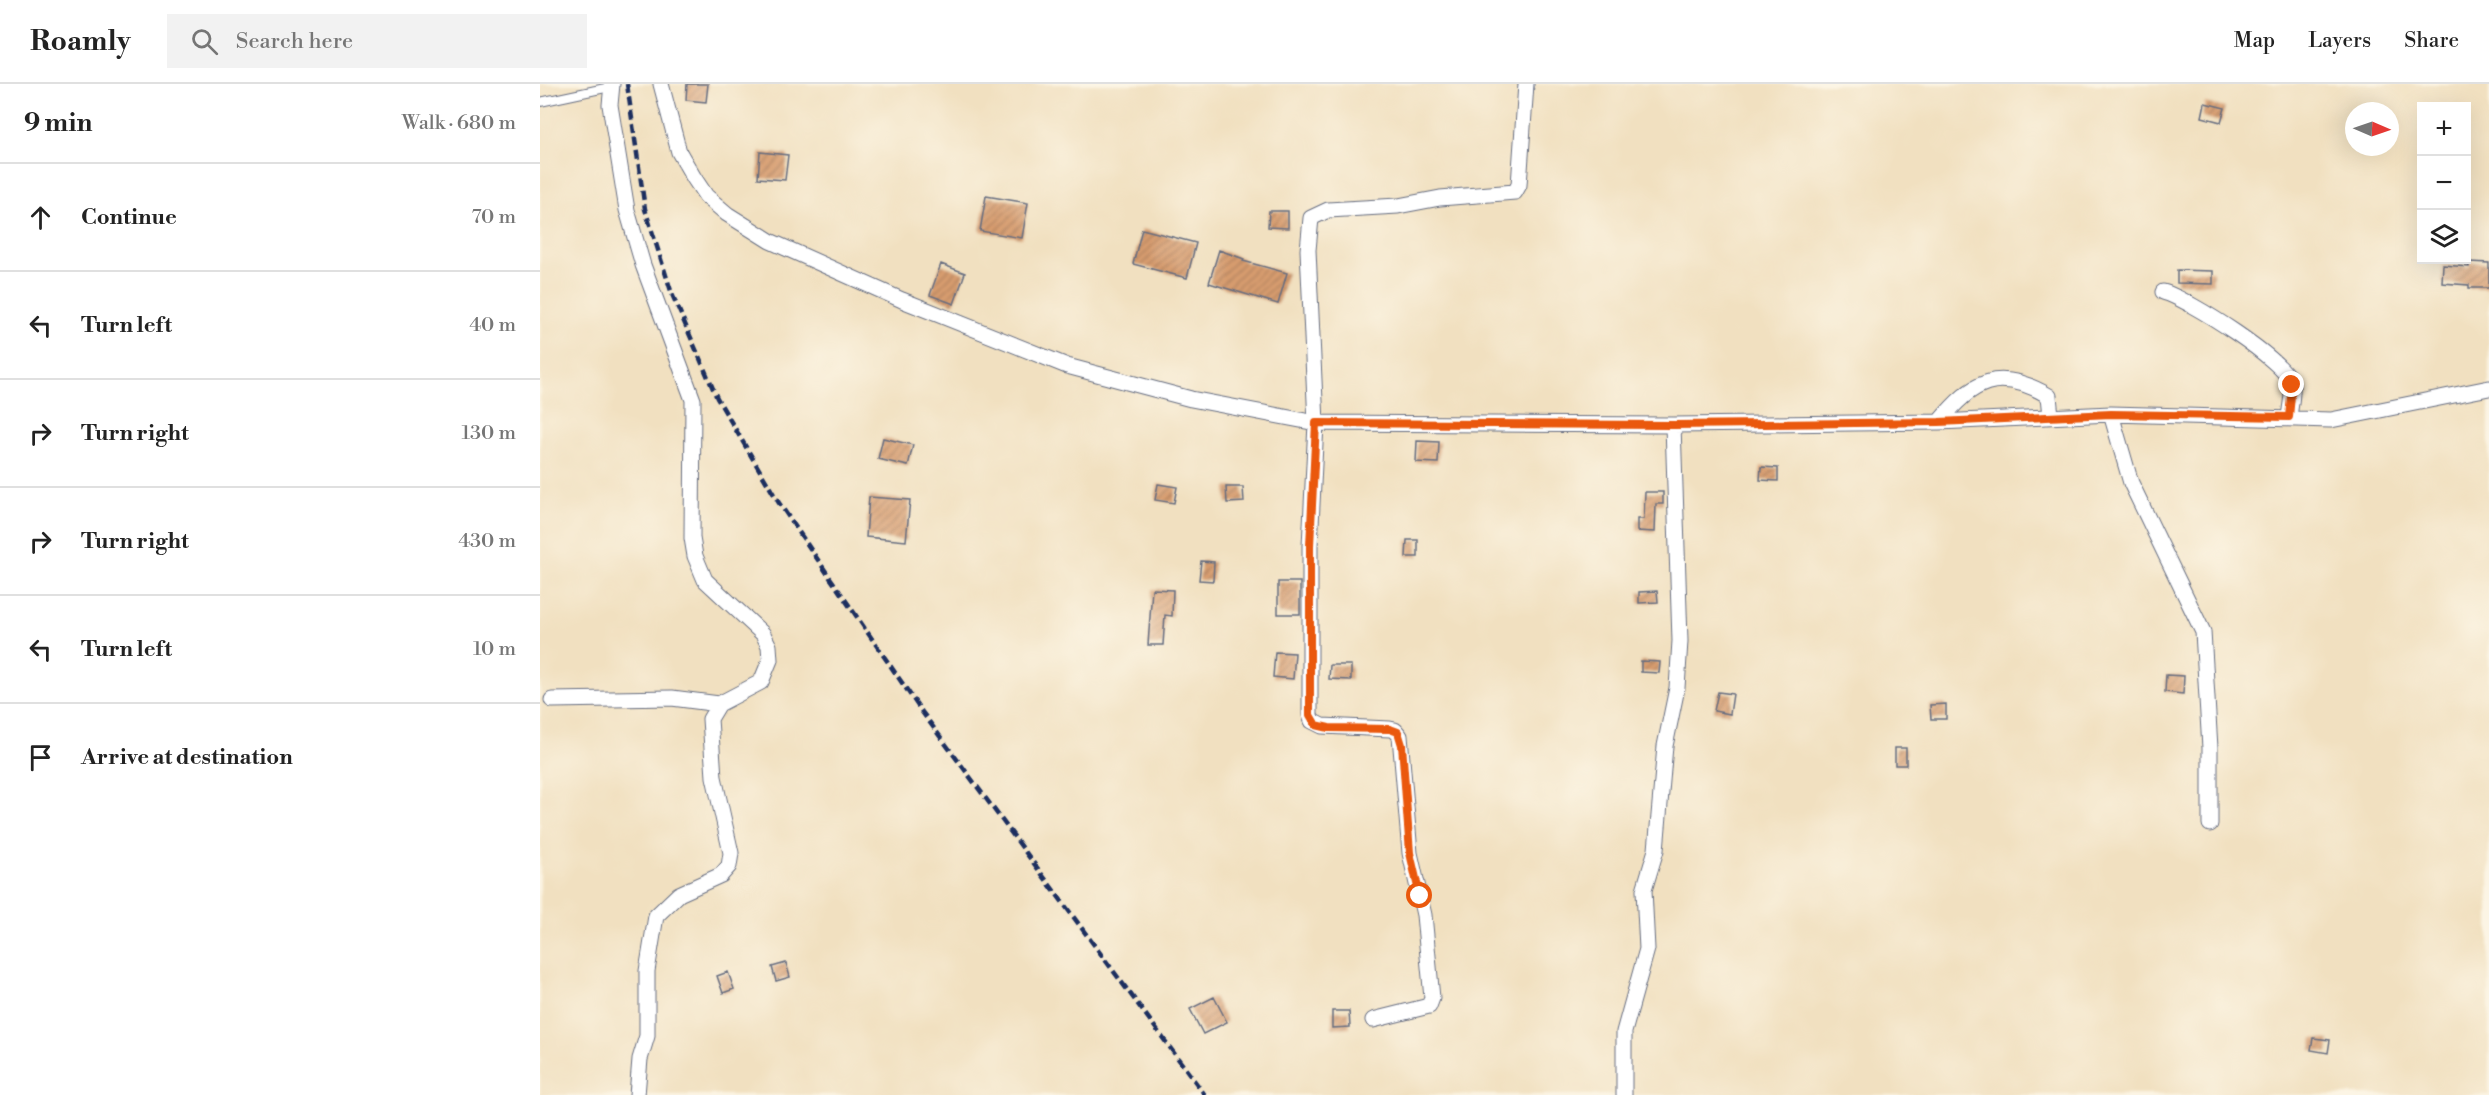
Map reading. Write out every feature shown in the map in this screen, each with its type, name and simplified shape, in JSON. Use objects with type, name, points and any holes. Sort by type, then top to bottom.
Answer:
[{"type":"street","points":[[661,84],[679,152],[706,196],[727,214],[770,241],[902,300],[1067,366],[1191,399],[1316,423],[1673,425],[1939,422],[2111,414],[2289,417],[2331,420],[2489,388]]},
{"type":"street","points":[[1373,1020],[1429,1006],[1432,987],[1424,915],[1410,853],[1400,736],[1395,730],[1390,729],[1322,726],[1312,721],[1310,715],[1310,546],[1316,423],[1308,250],[1311,218],[1328,210],[1398,206],[1440,198],[1515,192],[1519,185],[1526,84]]},
{"type":"street","points":[[611,85],[610,105],[627,210],[643,265],[693,400],[692,538],[695,556],[710,587],[763,634],[770,652],[769,668],[761,682],[719,705],[710,718],[710,745],[714,777],[731,853],[729,866],[721,875],[679,894],[656,916],[647,971],[646,1036],[640,1059],[638,1095]]},
{"type":"street","points":[[2163,292],[2186,300],[2276,362],[2292,385],[2289,417]]},
{"type":"street","points":[[1939,422],[1970,388],[1984,382],[2003,381],[2036,389],[2049,396],[2051,416]]},
{"type":"street","points":[[2111,414],[2131,483],[2203,632],[2210,748],[2210,824]]},
{"type":"street","points":[[1624,1095],[1624,1032],[1647,949],[1644,890],[1657,842],[1665,746],[1677,688],[1680,641],[1673,425]]},
{"type":"street","points":[[552,700],[661,697],[719,705]]},
{"type":"lane","points":[[540,102],[611,85]]},
{"type":"building","points":[[687,84],[708,84],[706,102],[686,100]]},
{"type":"building","points":[[2205,103],[2225,108],[2221,122],[2202,117]]},
{"type":"building","points":[[760,152],[788,155],[785,180],[758,178]]},
{"type":"building","points":[[986,196],[1028,203],[1022,238],[980,231]]},
{"type":"building","points":[[1269,211],[1288,211],[1288,228],[1268,227]]},
{"type":"building","points":[[1142,229],[1196,243],[1187,278],[1133,264]]},
{"type":"building","points":[[1219,250],[1244,259],[1243,261],[1287,273],[1278,304],[1209,283]]},
{"type":"building","points":[[2471,262],[2489,263],[2489,288],[2469,288],[2469,285],[2442,283],[2443,265],[2469,267]]},
{"type":"building","points":[[941,264],[965,273],[954,304],[930,295]]},
{"type":"building","points":[[2177,270],[2213,271],[2213,284],[2177,283]]},
{"type":"building","points":[[883,438],[913,445],[908,466],[878,459]]},
{"type":"building","points":[[1417,441],[1439,442],[1438,463],[1416,462]]},
{"type":"building","points":[[1761,467],[1778,468],[1778,481],[1760,480]]},
{"type":"building","points":[[1158,484],[1177,487],[1174,503],[1155,500]]},
{"type":"building","points":[[1226,487],[1243,487],[1244,502],[1227,503]]},
{"type":"building","points":[[1645,492],[1663,492],[1663,504],[1656,504],[1655,532],[1637,531],[1637,519],[1644,519]]},
{"type":"building","points":[[869,497],[910,500],[906,541],[866,537]]},
{"type":"building","points":[[1407,540],[1418,540],[1418,557],[1406,557]]},
{"type":"building","points":[[1201,561],[1214,562],[1213,581],[1199,580]]},
{"type":"building","points":[[1278,582],[1300,582],[1300,614],[1278,614]]},
{"type":"building","points":[[1152,589],[1173,590],[1172,616],[1165,615],[1163,645],[1148,645]]},
{"type":"building","points":[[1657,591],[1658,602],[1639,603],[1639,592]]},
{"type":"building","points":[[1275,652],[1295,653],[1293,679],[1273,677]]},
{"type":"building","points":[[1641,661],[1660,662],[1659,673],[1641,672]]},
{"type":"building","points":[[1330,665],[1351,665],[1351,680],[1329,679]]},
{"type":"building","points":[[2166,675],[2184,676],[2183,694],[2165,692]]},
{"type":"building","points":[[1718,692],[1733,694],[1730,714],[1714,711]]},
{"type":"building","points":[[1946,704],[1946,719],[1931,719],[1930,705]]},
{"type":"building","points":[[1895,748],[1906,748],[1906,765],[1895,765]]},
{"type":"building","points":[[786,963],[790,977],[776,981],[772,967]]},
{"type":"building","points":[[728,972],[734,989],[723,993],[717,976]]},
{"type":"building","points":[[1214,997],[1227,1022],[1203,1034],[1190,1009]]},
{"type":"building","points":[[1332,1011],[1349,1011],[1350,1027],[1332,1028]]},
{"type":"building","points":[[2313,1038],[2330,1040],[2328,1053],[2311,1050]]},
{"type":"railway","points":[[627,84],[645,209],[672,294],[717,398],[779,503],[922,712],[1205,1095]]},
{"type":"route","points":[[1420,896],[1410,853],[1402,745],[1398,732],[1390,729],[1329,728],[1316,725],[1310,715],[1308,636],[1311,509],[1316,473],[1316,423],[1442,426],[1508,423],[1673,425],[1939,422],[2111,414],[2289,417],[2292,385]]}]
